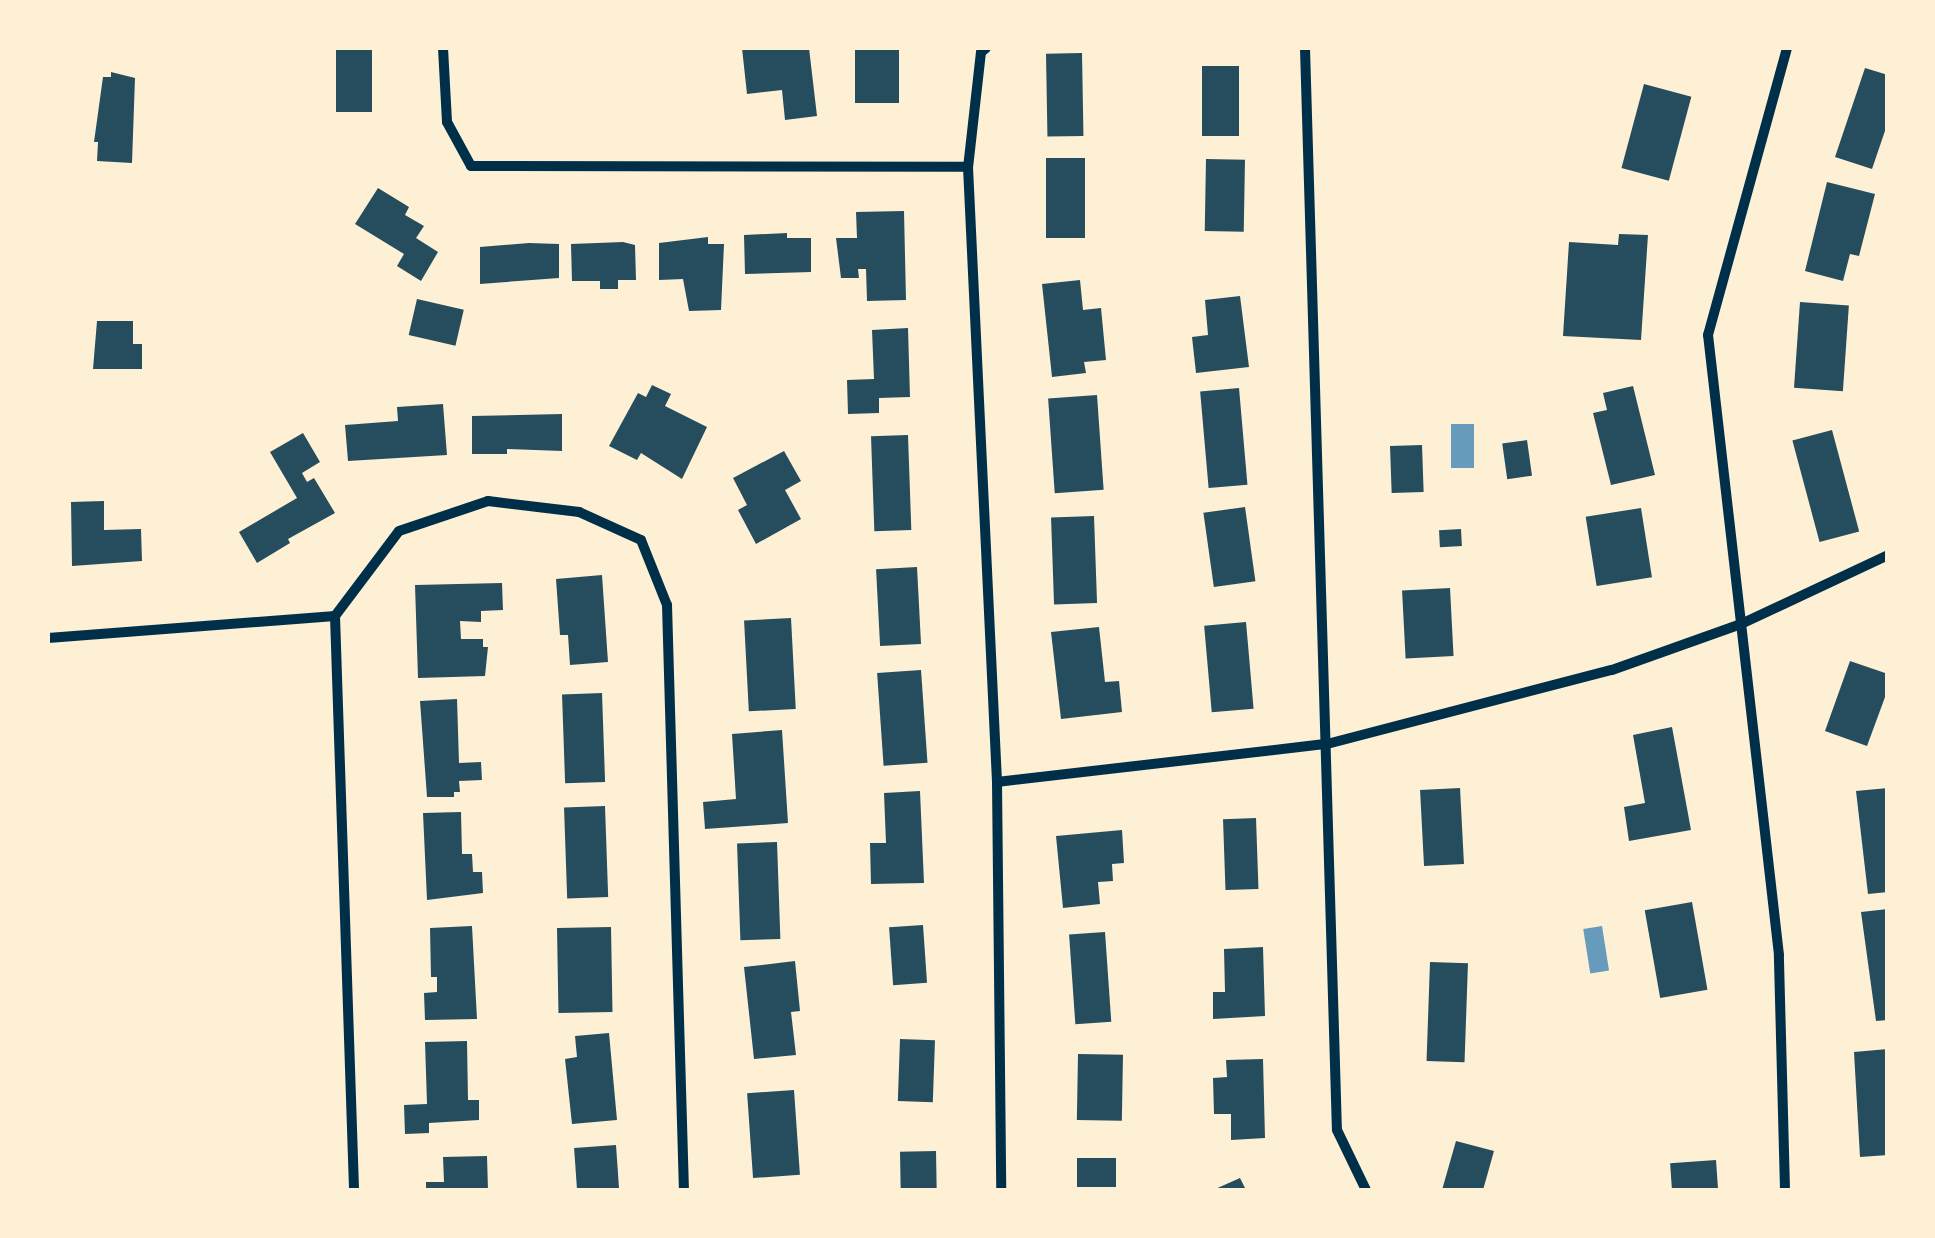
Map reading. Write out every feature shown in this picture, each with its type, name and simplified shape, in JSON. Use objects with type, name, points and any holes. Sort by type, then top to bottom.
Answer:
[{"type":"street","points":[[442,48],[446,122],[471,166],[968,168]]},
{"type":"street","points":[[986,48],[981,52],[968,168],[997,782],[1001,1190]]},
{"type":"street","points":[[1305,48],[1337,1130],[1366,1190]]},
{"type":"street","points":[[1785,1190],[1779,955],[1708,335],[1787,48]]},
{"type":"street","points":[[354,1190],[335,616],[399,531],[488,501],[579,512],[641,540],[668,605],[684,1190]]},
{"type":"street","points":[[997,782],[1327,744],[1612,670],[1741,624],[1888,555]]},
{"type":"street","points":[[48,638],[335,616]]},
{"type":"water","points":[[1451,424],[1474,424],[1474,468],[1451,468]]},
{"type":"water","points":[[1602,926],[1609,970],[1590,973],[1583,929]]},
{"type":"building","points":[[336,48],[372,48],[372,112],[336,112]]},
{"type":"building","points":[[742,48],[809,48],[817,116],[785,120],[782,90],[747,94]]},
{"type":"building","points":[[855,48],[899,48],[899,103],[855,103]]},
{"type":"building","points":[[1082,53],[1083,136],[1047,137],[1046,54]]},
{"type":"building","points":[[1202,66],[1239,66],[1239,136],[1202,136]]},
{"type":"building","points":[[1865,68],[1888,75],[1888,122],[1872,169],[1835,157]]},
{"type":"building","points":[[111,72],[135,78],[132,163],[97,161],[98,142],[94,142],[103,77],[111,77]]},
{"type":"building","points":[[1644,84],[1691,97],[1669,181],[1621,168]]},
{"type":"building","points":[[1046,158],[1085,158],[1085,238],[1046,238]]},
{"type":"building","points":[[1206,159],[1245,160],[1244,232],[1205,231]]},
{"type":"building","points":[[1827,182],[1875,194],[1859,256],[1850,254],[1843,281],[1805,271]]},
{"type":"building","points":[[378,188],[409,207],[405,215],[424,226],[416,238],[438,252],[421,281],[397,266],[404,254],[355,224]]},
{"type":"building","points":[[904,211],[906,300],[867,301],[866,269],[858,269],[859,278],[841,278],[836,238],[857,238],[856,212]]},
{"type":"building","points":[[787,233],[787,238],[811,238],[811,272],[745,274],[744,235]]},
{"type":"building","points":[[1619,234],[1648,235],[1641,340],[1563,336],[1569,242],[1618,245]]},
{"type":"building","points":[[708,237],[708,244],[724,244],[721,310],[689,311],[683,279],[659,280],[659,243]]},
{"type":"building","points":[[559,244],[559,278],[480,284],[480,247]]},
{"type":"building","points":[[571,244],[635,245],[636,280],[618,280],[618,289],[600,289],[600,281],[572,281]]},
{"type":"building","points":[[1080,280],[1083,310],[1101,308],[1106,360],[1084,362],[1086,373],[1052,377],[1042,284]]},
{"type":"building","points":[[1240,296],[1249,367],[1196,373],[1192,337],[1208,335],[1205,300]]},
{"type":"building","points":[[417,299],[464,310],[455,346],[409,335]]},
{"type":"building","points":[[1800,302],[1849,305],[1843,391],[1794,388]]},
{"type":"building","points":[[97,321],[133,321],[133,344],[142,344],[142,369],[93,369]]},
{"type":"building","points":[[908,328],[910,397],[879,398],[879,413],[848,414],[847,380],[874,379],[872,330]]},
{"type":"building","points":[[652,385],[671,394],[665,406],[707,427],[682,479],[641,453],[637,460],[609,446],[638,393],[646,397]]},
{"type":"building","points":[[1633,386],[1655,475],[1611,485],[1593,413],[1607,410],[1603,393]]},
{"type":"building","points":[[1239,388],[1247,485],[1209,488],[1200,391]]},
{"type":"building","points":[[1097,395],[1104,490],[1055,493],[1048,398]]},
{"type":"building","points":[[443,404],[447,455],[348,461],[345,425],[398,421],[397,407]]},
{"type":"building","points":[[562,414],[562,451],[507,449],[507,454],[472,454],[472,416]]},
{"type":"building","points":[[1832,430],[1859,531],[1820,542],[1792,441]]},
{"type":"building","points":[[303,433],[320,462],[302,473],[307,482],[314,478],[335,513],[288,539],[290,543],[257,563],[239,532],[297,498],[270,452]]},
{"type":"building","points":[[908,435],[911,530],[874,531],[871,436]]},
{"type":"building","points":[[1527,440],[1532,476],[1507,479],[1502,443]]},
{"type":"building","points":[[1422,445],[1424,492],[1392,493],[1390,446]]},
{"type":"building","points":[[784,451],[801,481],[785,490],[801,519],[756,544],[738,510],[747,505],[733,478]]},
{"type":"building","points":[[104,501],[104,530],[141,529],[142,561],[72,566],[71,502]]},
{"type":"building","points":[[1245,507],[1255,581],[1214,587],[1203,513]]},
{"type":"building","points":[[1641,508],[1652,577],[1597,586],[1586,517]]},
{"type":"building","points":[[1094,516],[1097,603],[1054,604],[1051,518]]},
{"type":"building","points":[[1461,529],[1462,546],[1440,547],[1439,530]]},
{"type":"building","points":[[917,567],[921,644],[880,646],[876,569]]},
{"type":"building","points":[[602,575],[608,662],[570,665],[568,635],[560,635],[556,579]]},
{"type":"building","points":[[502,583],[503,610],[481,611],[481,622],[460,621],[461,639],[483,639],[483,647],[488,647],[485,676],[418,678],[415,585]]},
{"type":"building","points":[[1450,588],[1454,656],[1406,658],[1402,591]]},
{"type":"building","points":[[791,618],[796,709],[749,711],[744,620]]},
{"type":"building","points":[[1246,622],[1254,709],[1212,712],[1204,626]]},
{"type":"building","points":[[1099,627],[1105,682],[1119,681],[1122,712],[1061,719],[1051,632]]},
{"type":"building","points":[[1850,661],[1888,674],[1888,689],[1867,746],[1825,731]]},
{"type":"building","points":[[921,670],[927,763],[884,766],[877,673]]},
{"type":"building","points":[[602,693],[605,782],[565,783],[562,694]]},
{"type":"building","points":[[457,699],[459,763],[481,762],[482,780],[459,781],[460,792],[454,792],[454,797],[427,797],[420,701]]},
{"type":"building","points":[[1672,727],[1691,830],[1629,841],[1624,807],[1645,803],[1633,735]]},
{"type":"building","points":[[782,730],[788,823],[705,829],[703,802],[736,799],[732,734]]},
{"type":"building","points":[[1460,788],[1464,864],[1424,866],[1420,790]]},
{"type":"building","points":[[1888,788],[1888,892],[1868,894],[1856,791]]},
{"type":"building","points":[[920,791],[924,883],[871,884],[870,843],[886,843],[884,793]]},
{"type":"building","points":[[605,806],[608,897],[567,898],[564,807]]},
{"type":"building","points":[[461,812],[462,854],[472,854],[473,872],[482,872],[483,893],[427,900],[423,813]]},
{"type":"building","points":[[1256,818],[1258,889],[1225,890],[1223,819]]},
{"type":"building","points":[[1122,830],[1124,863],[1112,864],[1113,881],[1098,882],[1100,904],[1063,908],[1056,836]]},
{"type":"building","points":[[777,842],[780,939],[740,940],[737,843]]},
{"type":"building","points":[[1692,902],[1707,990],[1660,998],[1645,910]]},
{"type":"building","points":[[1888,909],[1888,1020],[1876,1021],[1861,912]]},
{"type":"building","points":[[923,925],[927,983],[893,985],[889,927]]},
{"type":"building","points":[[472,926],[477,1019],[425,1020],[424,993],[437,992],[437,977],[431,977],[430,928]]},
{"type":"building","points":[[611,927],[612,1012],[558,1013],[557,928]]},
{"type":"building","points":[[1105,932],[1111,1022],[1075,1024],[1069,935]]},
{"type":"building","points":[[1263,947],[1265,1016],[1213,1019],[1213,992],[1225,992],[1224,949]]},
{"type":"building","points":[[795,961],[800,1011],[791,1012],[796,1055],[754,1059],[744,967]]},
{"type":"building","points":[[1430,962],[1468,963],[1465,1062],[1427,1061]]},
{"type":"building","points":[[609,1033],[617,1120],[572,1124],[565,1059],[577,1057],[575,1036]]},
{"type":"building","points":[[900,1039],[935,1040],[933,1102],[898,1101]]},
{"type":"building","points":[[467,1041],[468,1100],[479,1100],[479,1120],[429,1123],[429,1133],[405,1134],[404,1105],[427,1104],[425,1042]]},
{"type":"building","points":[[1888,1049],[1888,1155],[1860,1157],[1854,1052]]},
{"type":"building","points":[[1078,1054],[1123,1055],[1122,1121],[1077,1120]]},
{"type":"building","points":[[1263,1059],[1265,1138],[1231,1140],[1231,1114],[1214,1114],[1213,1078],[1227,1077],[1226,1060]]},
{"type":"building","points":[[794,1090],[800,1175],[753,1178],[747,1093]]},
{"type":"building","points":[[1456,1141],[1494,1151],[1483,1190],[1442,1190]]},
{"type":"building","points":[[616,1145],[619,1190],[577,1190],[574,1148]]},
{"type":"building","points":[[936,1151],[937,1190],[901,1190],[900,1152]]},
{"type":"building","points":[[487,1156],[488,1190],[426,1190],[426,1182],[444,1182],[443,1157]]},
{"type":"building","points":[[1077,1158],[1116,1158],[1116,1187],[1077,1187]]},
{"type":"building","points":[[1716,1160],[1718,1190],[1672,1190],[1670,1163]]},
{"type":"building","points":[[1240,1178],[1246,1190],[1213,1190]]}]
